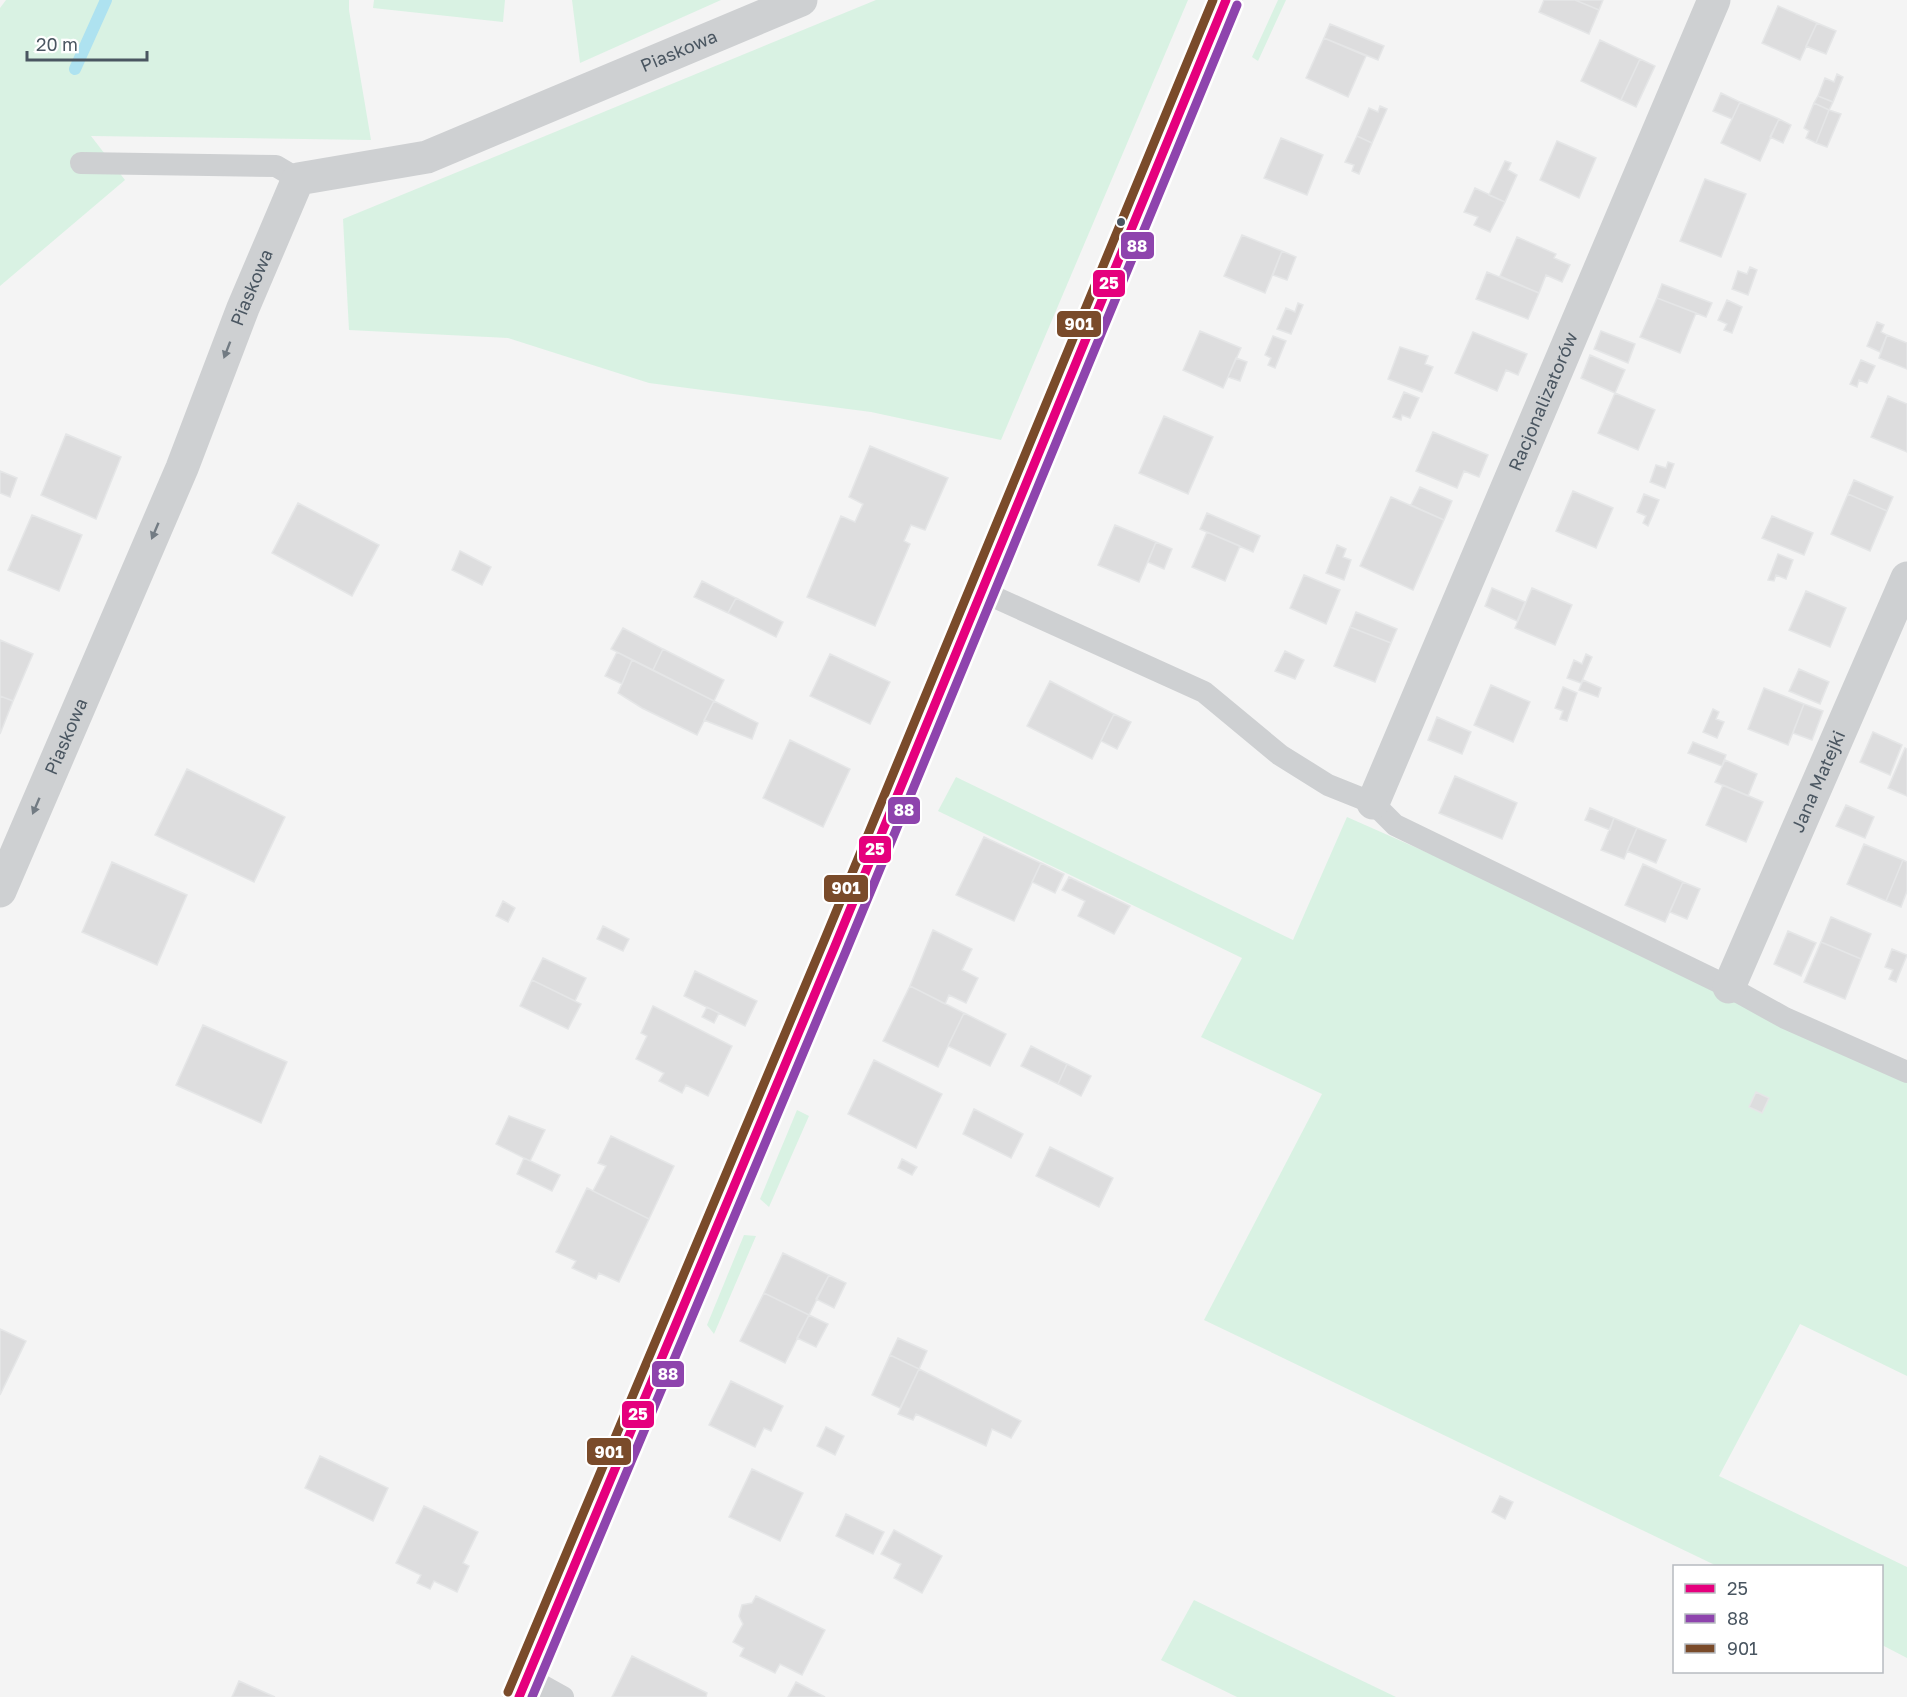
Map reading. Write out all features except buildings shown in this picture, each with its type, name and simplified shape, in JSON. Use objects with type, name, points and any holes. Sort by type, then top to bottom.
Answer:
[{"type":"street","name":"Piaskowa","points":[[0,891],[182,468],[243,308],[298,179],[427,157],[801,0]]},
{"type":"street","points":[[523,1687],[1226,0]]},
{"type":"street","name":"Racjonalizatorów","points":[[1373,803],[1714,0]]},
{"type":"street","name":"Jana Matejki","points":[[1729,987],[1907,578]]},
{"type":"lane","points":[[81,163],[276,166],[298,179]]},
{"type":"lane","points":[[981,591],[1204,692],[1280,755],[1329,785],[1373,803],[1395,825],[1729,987],[1785,1018],[1907,1072]]},
{"type":"lane","points":[[523,1687],[563,1697]]},
{"type":"green space","points":[[6,0],[349,0],[371,140],[91,136],[125,180],[0,286],[0,8]]},
{"type":"green space","points":[[374,0],[505,0],[503,22],[373,8]]},
{"type":"green space","points":[[572,0],[721,0],[580,63]]},
{"type":"green space","points":[[876,0],[1188,0],[1001,440],[871,412],[649,383],[508,338],[349,330],[343,219]]},
{"type":"green space","points":[[1278,0],[1286,0],[1258,61],[1252,57]]},
{"type":"green space","points":[[956,777],[1293,940],[1347,817],[1907,1065],[1907,1376],[1800,1324],[1719,1476],[1907,1567],[1907,1658],[1883,1646],[1883,1565],[1715,1565],[1204,1320],[1322,1094],[1201,1037],[1242,958],[938,811]]},
{"type":"green space","points":[[797,1110],[809,1116],[769,1207],[760,1199]]},
{"type":"green space","points":[[744,1235],[756,1236],[714,1334],[707,1325]]},
{"type":"green space","points":[[1194,1600],[1396,1697],[1237,1697],[1161,1660]]},
{"type":"waterway","points":[[75,69],[106,0]]},
{"type":"transit line","name":"901","points":[[508,1692],[824,941],[1213,0]]},
{"type":"transit line","name":"25","points":[[519,1697],[835,946],[1226,0]]},
{"type":"transit line","name":"88","points":[[532,1697],[846,951],[1237,5]]}]
